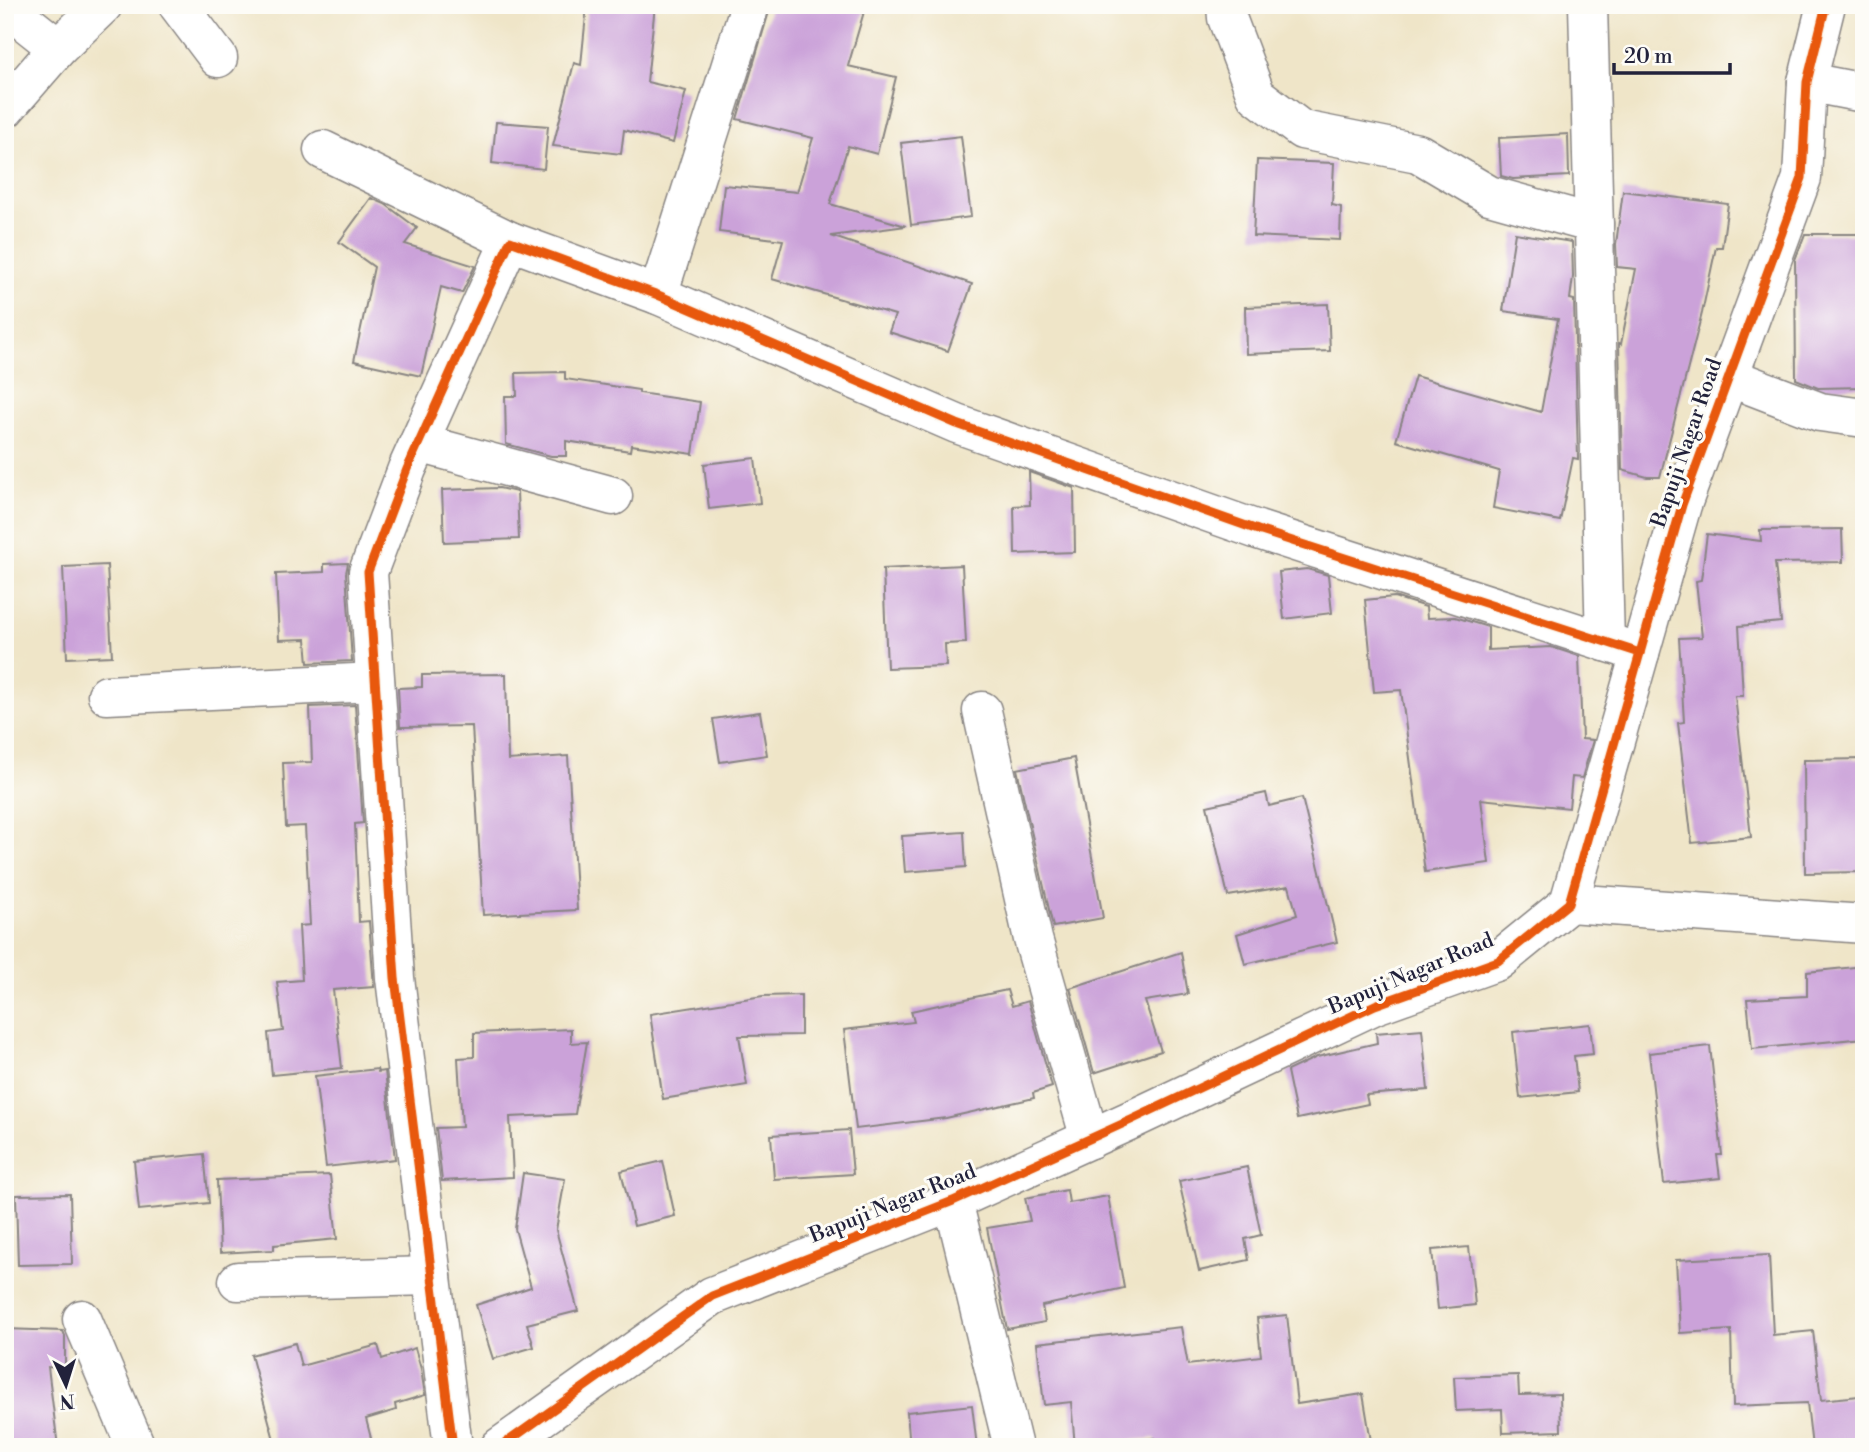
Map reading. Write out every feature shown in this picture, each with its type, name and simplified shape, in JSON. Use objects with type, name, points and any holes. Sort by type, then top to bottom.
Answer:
[{"type":"street","points":[[5,109],[58,48],[103,5]]},
{"type":"street","points":[[178,5],[218,58]]},
{"type":"street","points":[[658,295],[750,5]]},
{"type":"street","points":[[1226,5],[1227,19],[1256,95],[1302,130],[1418,153],[1489,195],[1594,224]]},
{"type":"street","points":[[323,150],[510,241],[658,295],[957,424],[1258,530],[1622,648],[1594,224],[1588,5]]},
{"type":"street","name":"Bapuji Nagar Road","points":[[499,1447],[712,1296],[953,1201],[1375,1005],[1498,961],[1569,903],[1622,648],[1682,505],[1802,178],[1807,82],[1826,5]]},
{"type":"street","points":[[5,6],[58,48]]},
{"type":"street","points":[[1807,82],[1864,93]]},
{"type":"street","points":[[453,1447],[395,978],[368,572],[407,469],[510,241]]},
{"type":"street","points":[[1729,377],[1820,412],[1864,418]]},
{"type":"street","points":[[419,443],[614,496]]},
{"type":"street","points":[[107,695],[375,682]]},
{"type":"street","points":[[982,711],[1033,939],[1090,1139]]},
{"type":"street","points":[[1569,903],[1864,923]]},
{"type":"street","points":[[953,1201],[1013,1447]]},
{"type":"street","points":[[238,1281],[432,1276]]},
{"type":"street","points":[[82,1319],[136,1447]]},
{"type":"building","points":[[587,5],[655,5],[647,82],[686,91],[673,143],[624,130],[621,154],[553,146],[574,63],[581,65]]},
{"type":"building","points":[[771,5],[866,5],[848,66],[896,77],[877,154],[848,146],[830,204],[906,226],[831,236],[972,284],[948,351],[889,332],[895,315],[772,279],[783,240],[719,232],[724,185],[797,192],[813,138],[737,119]]},
{"type":"building","points":[[496,122],[548,126],[544,169],[492,163]]},
{"type":"building","points":[[1568,134],[1569,176],[1513,179],[1501,176],[1499,138]]},
{"type":"building","points":[[961,136],[971,217],[911,225],[901,143]]},
{"type":"building","points":[[1257,160],[1334,163],[1332,205],[1341,207],[1340,240],[1253,236]]},
{"type":"building","points":[[1623,191],[1728,204],[1722,247],[1716,247],[1660,477],[1647,477],[1622,470],[1619,343],[1621,344],[1636,269],[1617,267],[1616,244]]},
{"type":"building","points":[[371,198],[385,204],[417,228],[405,244],[475,266],[462,293],[441,287],[421,376],[354,361],[374,267],[339,242]]},
{"type":"building","points":[[1515,233],[1572,242],[1573,277],[1570,299],[1574,300],[1578,459],[1573,458],[1560,521],[1493,508],[1499,471],[1396,441],[1415,376],[1541,412],[1558,319],[1503,311]]},
{"type":"building","points":[[1805,234],[1864,234],[1864,387],[1818,388],[1796,379],[1795,260]]},
{"type":"building","points":[[1328,304],[1330,351],[1246,354],[1245,307]]},
{"type":"building","points":[[565,372],[565,379],[700,402],[693,454],[631,445],[630,451],[566,441],[566,456],[551,456],[506,444],[505,396],[517,396],[516,373]]},
{"type":"building","points":[[755,458],[760,503],[709,509],[704,464]]},
{"type":"building","points":[[1029,472],[1074,488],[1075,552],[1015,554],[1014,506],[1030,505]]},
{"type":"building","points":[[499,488],[517,492],[519,539],[444,542],[442,490]]},
{"type":"building","points":[[1842,529],[1843,562],[1775,563],[1781,622],[1739,626],[1743,696],[1735,696],[1751,837],[1692,843],[1678,723],[1684,722],[1679,638],[1702,637],[1696,581],[1701,580],[1707,534],[1761,541],[1760,530]]},
{"type":"building","points":[[348,563],[346,573],[352,661],[308,663],[306,639],[279,640],[276,574],[324,572],[324,564]]},
{"type":"building","points":[[107,565],[112,656],[67,658],[63,567]]},
{"type":"building","points":[[962,565],[966,643],[945,644],[946,666],[887,668],[883,569]]},
{"type":"building","points":[[1307,569],[1328,575],[1332,613],[1284,619],[1279,572]]},
{"type":"building","points":[[1394,597],[1426,607],[1427,618],[1455,617],[1488,627],[1488,650],[1551,647],[1579,656],[1582,739],[1593,740],[1582,778],[1572,777],[1569,808],[1481,799],[1489,863],[1425,872],[1401,690],[1374,692],[1365,600]]},
{"type":"building","points":[[506,674],[508,760],[568,756],[577,910],[483,915],[472,726],[400,727],[398,688],[422,687],[422,675]]},
{"type":"building","points":[[355,705],[363,823],[355,824],[359,922],[369,921],[374,987],[333,990],[342,1068],[272,1075],[268,1033],[283,1031],[277,982],[302,980],[299,926],[310,925],[305,826],[286,827],[283,763],[312,762],[310,707]]},
{"type":"building","points":[[760,712],[767,755],[720,762],[713,719]]},
{"type":"building","points":[[1074,758],[1103,918],[1053,927],[1017,769]]},
{"type":"building","points":[[1864,759],[1864,872],[1805,873],[1804,760]]},
{"type":"building","points":[[1266,793],[1269,806],[1302,798],[1337,942],[1245,964],[1237,934],[1297,915],[1289,886],[1228,896],[1207,806]]},
{"type":"building","points":[[964,832],[966,867],[905,872],[902,836]]},
{"type":"building","points":[[1181,952],[1188,994],[1145,1001],[1161,1051],[1094,1073],[1070,988]]},
{"type":"building","points":[[1864,966],[1864,1038],[1752,1049],[1747,999],[1807,996],[1807,972]]},
{"type":"building","points":[[1007,990],[1012,1006],[1028,1001],[1052,1087],[1033,1093],[1034,1098],[946,1118],[856,1129],[844,1030],[914,1022],[911,1011]]},
{"type":"building","points":[[801,995],[801,1035],[739,1036],[747,1085],[663,1099],[650,1014],[763,996]]},
{"type":"building","points":[[1590,1024],[1593,1054],[1574,1056],[1578,1092],[1520,1098],[1513,1032]]},
{"type":"building","points":[[571,1029],[571,1043],[587,1042],[575,1114],[510,1117],[513,1177],[442,1181],[436,1128],[462,1127],[458,1058],[474,1057],[474,1033]]},
{"type":"building","points":[[1422,1029],[1428,1090],[1366,1095],[1368,1104],[1297,1119],[1287,1071],[1317,1057],[1377,1043],[1376,1033]]},
{"type":"building","points":[[1710,1046],[1722,1155],[1717,1155],[1720,1178],[1664,1184],[1649,1053]]},
{"type":"building","points":[[377,1069],[378,1072],[385,1071],[395,1159],[326,1167],[315,1076]]},
{"type":"building","points":[[849,1130],[853,1174],[774,1179],[771,1135]]},
{"type":"building","points":[[204,1154],[209,1203],[139,1210],[134,1161]]},
{"type":"building","points":[[663,1161],[675,1216],[634,1226],[621,1171]]},
{"type":"building","points":[[1247,1167],[1261,1235],[1245,1239],[1249,1260],[1199,1271],[1179,1181]]},
{"type":"building","points":[[523,1173],[565,1179],[556,1230],[578,1311],[527,1324],[534,1347],[493,1359],[476,1305],[531,1287],[515,1229]]},
{"type":"building","points":[[330,1175],[337,1239],[274,1245],[274,1250],[220,1253],[217,1180]]},
{"type":"building","points":[[1067,1190],[1069,1203],[1108,1196],[1124,1288],[1042,1306],[1045,1322],[1007,1329],[987,1228],[1030,1221],[1025,1198]]},
{"type":"building","points":[[70,1194],[72,1264],[18,1265],[16,1195]]},
{"type":"building","points":[[1469,1247],[1475,1305],[1438,1309],[1432,1250]]},
{"type":"building","points":[[1769,1255],[1773,1335],[1813,1331],[1821,1400],[1858,1396],[1864,1447],[1812,1447],[1807,1403],[1733,1406],[1731,1330],[1680,1333],[1676,1260]]},
{"type":"building","points":[[1287,1315],[1297,1404],[1363,1394],[1372,1447],[1157,1447],[1155,1438],[1075,1446],[1071,1402],[1044,1405],[1037,1343],[1181,1327],[1188,1365],[1261,1356],[1257,1318]]},
{"type":"building","points":[[5,1329],[63,1331],[65,1368],[48,1367],[58,1447],[5,1447]]},
{"type":"building","points":[[295,1343],[301,1366],[378,1345],[382,1359],[415,1348],[425,1395],[395,1404],[396,1410],[366,1419],[372,1442],[352,1447],[276,1447],[251,1355]]},
{"type":"building","points":[[1518,1375],[1519,1395],[1560,1394],[1561,1431],[1503,1433],[1502,1409],[1456,1411],[1454,1377]]},
{"type":"building","points":[[972,1405],[977,1447],[910,1447],[907,1412]]},
{"type":"cycle path","points":[[500,1447],[712,1296],[953,1201],[1375,1005],[1498,961],[1569,903],[1682,505],[1802,178],[1807,82],[1826,5]]},
{"type":"cycle path","points":[[453,1447],[395,978],[368,572],[407,469],[510,241],[658,295],[957,424],[1258,530],[1640,653]]}]
